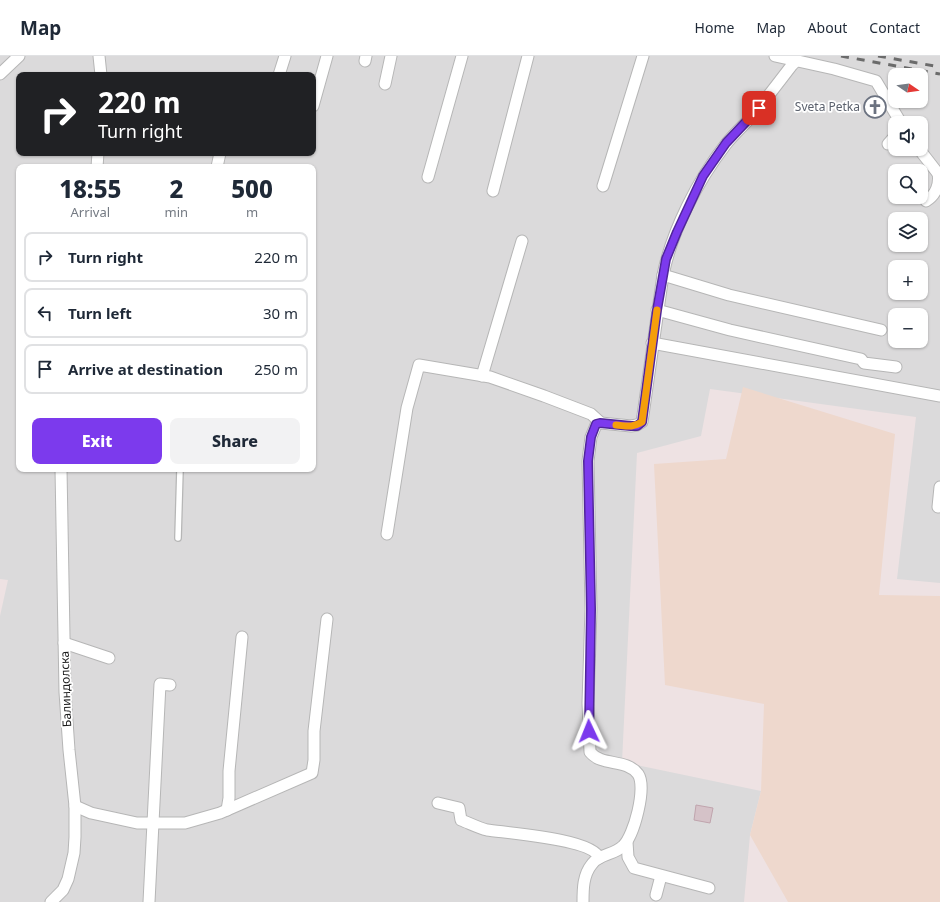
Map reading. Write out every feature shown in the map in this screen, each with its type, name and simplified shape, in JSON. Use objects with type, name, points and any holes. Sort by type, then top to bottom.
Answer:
[{"type":"street","points":[[0,74],[19,56]]},
{"type":"street","points":[[99,56],[101,72]]},
{"type":"street","points":[[280,72],[285,56]]},
{"type":"street","points":[[316,95],[327,56]]},
{"type":"street","points":[[385,84],[391,56]]},
{"type":"street","points":[[428,177],[462,56]]},
{"type":"street","points":[[493,191],[528,56]]},
{"type":"street","points":[[603,186],[643,56]]},
{"type":"street","points":[[775,56],[876,81],[897,116]]},
{"type":"street","points":[[709,888],[634,868],[628,857],[627,842],[635,822],[641,793],[640,779],[638,774],[625,765],[603,761],[594,757],[590,752],[591,609],[588,461],[593,429],[596,424],[637,426],[642,422],[663,274],[666,259],[677,232],[703,176],[726,143],[753,115],[796,61]]},
{"type":"street","points":[[925,156],[939,174],[940,180],[933,197],[928,200]]},
{"type":"street","points":[[482,376],[522,241]]},
{"type":"street","points":[[663,274],[729,295],[881,330]]},
{"type":"street","points":[[657,310],[730,330],[861,359],[868,357],[892,364]]},
{"type":"street","points":[[652,343],[940,396]]},
{"type":"street","points":[[387,534],[407,408],[419,365],[482,376],[544,396],[591,414],[600,423]]},
{"type":"street","name":"Балиндолска","points":[[51,902],[63,890],[72,865],[75,806],[65,692],[61,472]]},
{"type":"street","points":[[938,507],[940,487]]},
{"type":"street","points":[[75,806],[91,813],[136,823],[185,823],[227,810],[312,773],[314,760],[314,731],[327,619]]},
{"type":"street","points":[[227,810],[229,798],[229,771],[242,637]]},
{"type":"street","points":[[64,643],[109,658]]},
{"type":"street","points":[[149,902],[160,684],[170,684]]},
{"type":"street","points":[[438,803],[459,808],[461,820],[485,830],[547,838],[574,844],[593,850],[599,858]]},
{"type":"street","points":[[583,902],[583,890],[586,874],[590,866],[599,858],[618,850],[627,842]]},
{"type":"street","points":[[656,895],[661,876]]},
{"type":"lane","points":[[178,538],[180,472]]},
{"type":"shaded area","points":[[0,56],[940,56],[940,583],[897,579],[916,417],[710,389],[701,436],[637,453],[622,762],[761,791],[750,835],[744,902],[0,902],[0,616],[8,580],[0,579]]},
{"type":"shaded area","points":[[743,387],[895,434],[879,595],[940,596],[940,902],[788,902],[750,835],[761,791],[764,704],[665,685],[654,464],[726,459]]},
{"type":"building","points":[[696,805],[713,808],[710,823],[694,820]]},
{"type":"railway","points":[[841,56],[940,74]]},
{"type":"railway","points":[[878,56],[940,67]]},
{"type":"slow traffic","points":[[616,425],[637,426],[642,422],[657,310]]},
{"type":"place","name":"Sveta Petka","points":[[875,107]]},
{"type":"route","points":[[589,731],[588,704],[591,609],[588,461],[593,429],[596,424],[600,423],[637,426],[642,422],[657,310],[666,259],[686,210],[703,176],[726,143],[759,108]]}]
